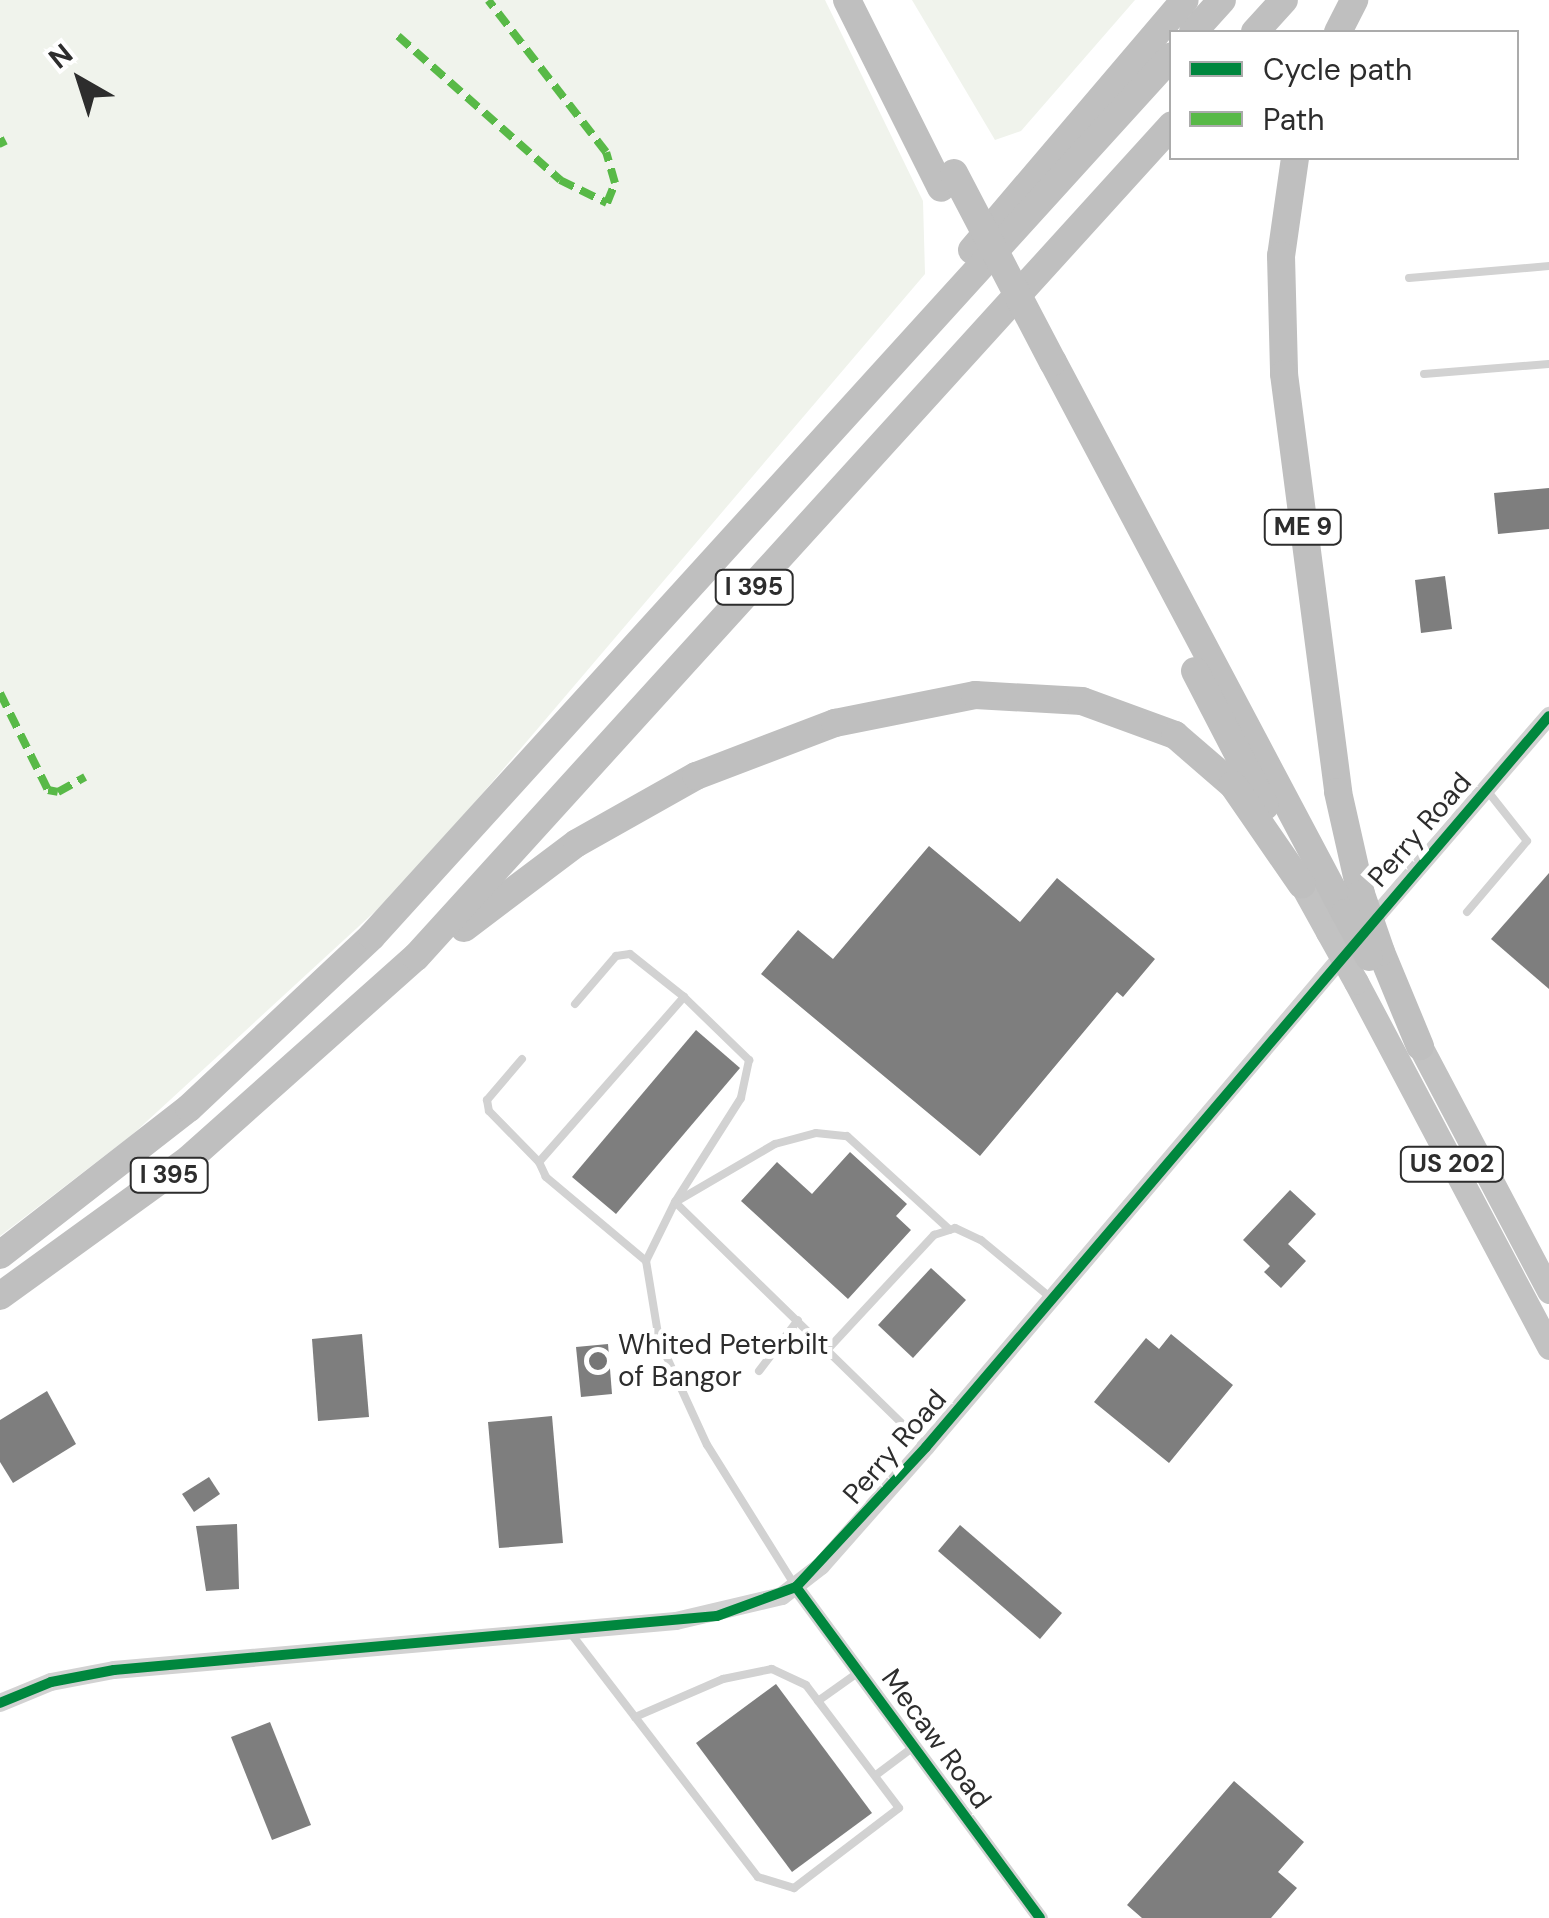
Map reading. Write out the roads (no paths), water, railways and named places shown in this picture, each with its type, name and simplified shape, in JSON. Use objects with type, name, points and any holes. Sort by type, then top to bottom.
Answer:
[{"type":"highway","points":[[847,0],[1345,913]]},
{"type":"highway","points":[[866,0],[947,181]]},
{"type":"highway","points":[[860,402],[968,255],[1185,0]]},
{"type":"highway","points":[[1195,30],[1222,0]]},
{"type":"highway","points":[[1257,30],[1284,0]]},
{"type":"highway","points":[[1339,30],[1354,0]]},
{"type":"highway","name":"I 395","points":[[0,1255],[142,1148],[328,980],[1169,59]]},
{"type":"highway","name":"I 395","points":[[0,1296],[178,1169],[328,1041],[488,880],[1169,127]]},
{"type":"highway","name":"ME 9","points":[[1295,160],[1281,256],[1282,360],[1338,792],[1345,913],[1370,966],[1420,1046]]},
{"type":"highway","points":[[1046,369],[1302,884]]},
{"type":"highway","points":[[328,1041],[529,876],[636,807],[777,742],[929,702],[1053,697],[1161,728],[1223,774],[1302,884]]},
{"type":"highway","name":"US 202","points":[[1302,884],[1345,913],[1549,1347]]},
{"type":"highway","name":"US 202","points":[[1420,1046],[1549,1291]]},
{"type":"street","name":"Perry Road","points":[[0,1703],[51,1682],[114,1670],[717,1616],[796,1587],[926,1446],[1549,716]]},
{"type":"street","name":"Mecaw Road","points":[[796,1587],[1040,1918]]},
{"type":"lane","points":[[1409,278],[1549,266]]},
{"type":"lane","points":[[1424,374],[1549,364]]},
{"type":"lane","points":[[1466,912],[1527,841],[1486,788]]},
{"type":"lane","points":[[576,1004],[616,956],[630,954],[684,997],[749,1060],[741,1098],[675,1202],[646,1262],[659,1340],[699,1427],[796,1587]]},
{"type":"lane","points":[[539,1162],[684,997]]},
{"type":"lane","points":[[522,1059],[487,1100],[489,1111],[539,1162],[546,1178],[646,1262]]},
{"type":"lane","points":[[675,1202],[775,1144],[816,1133],[847,1136],[950,1230],[981,1240],[1051,1298]]},
{"type":"lane","points":[[675,1202],[926,1446]]},
{"type":"lane","points":[[828,1349],[934,1236],[950,1230]]},
{"type":"lane","points":[[759,1371],[798,1320]]},
{"type":"lane","points":[[569,1631],[635,1717],[758,1877],[794,1888],[899,1808],[806,1685],[772,1669],[724,1680],[635,1717]]},
{"type":"lane","points":[[818,1701],[859,1672]]},
{"type":"lane","points":[[876,1775],[914,1746]]},
{"type":"place","name":"Whited Peterbilt of Bangor","points":[[598,1361]]}]
